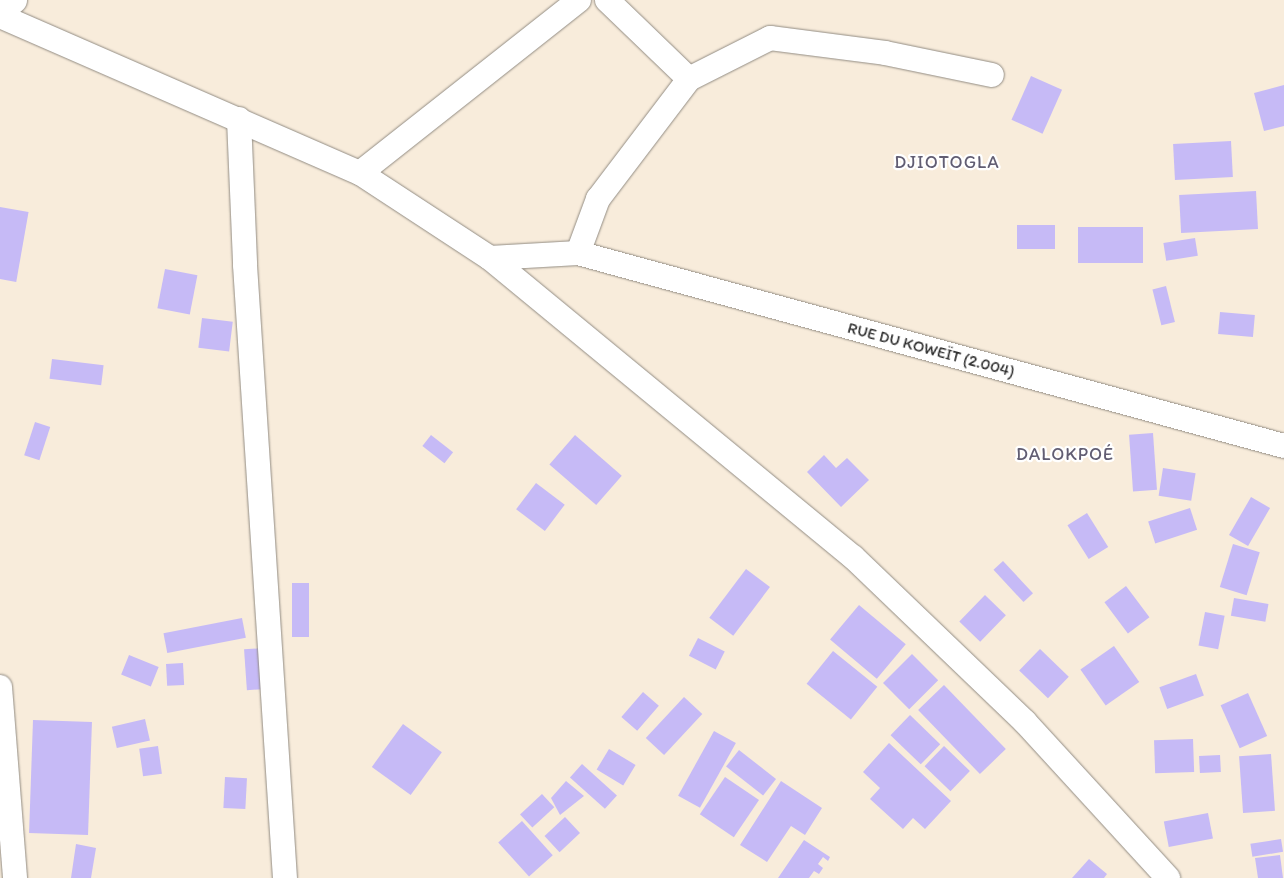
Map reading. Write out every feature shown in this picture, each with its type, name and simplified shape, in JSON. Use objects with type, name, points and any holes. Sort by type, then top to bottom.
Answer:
[{"type":"highway","points":[[0,9],[13,0]]},
{"type":"street","points":[[360,172],[579,0]]},
{"type":"street","points":[[606,0],[689,79]]},
{"type":"street","points":[[0,16],[360,172],[490,258],[853,557],[1025,722],[1168,878]]},
{"type":"street","points":[[578,253],[598,199],[689,79],[770,38],[886,52],[992,75]]},
{"type":"street","points":[[239,119],[245,265],[285,878]]},
{"type":"street","name":"RUE DU KOWEÏT (2.004)","points":[[490,258],[578,253],[1284,446]]},
{"type":"street","points":[[0,687],[15,878]]},
{"type":"building","points":[[1031,76],[1062,90],[1043,134],[1011,120]]},
{"type":"building","points":[[1284,85],[1284,126],[1264,131],[1254,93]]},
{"type":"building","points":[[1231,141],[1233,177],[1175,180],[1173,144]]},
{"type":"building","points":[[1256,191],[1258,229],[1181,233],[1179,195]]},
{"type":"building","points":[[0,207],[29,212],[16,282],[0,279]]},
{"type":"building","points":[[1017,225],[1055,225],[1055,249],[1017,249]]},
{"type":"building","points":[[1078,227],[1143,227],[1143,263],[1078,263]]},
{"type":"building","points":[[1195,238],[1198,256],[1166,261],[1163,243]]},
{"type":"building","points":[[165,269],[197,275],[190,315],[157,308]]},
{"type":"building","points":[[1166,286],[1175,322],[1161,325],[1152,289]]},
{"type":"building","points":[[1220,312],[1255,315],[1253,337],[1218,334]]},
{"type":"building","points":[[202,318],[233,322],[229,352],[198,348]]},
{"type":"building","points":[[52,359],[104,365],[101,385],[50,379]]},
{"type":"building","points":[[35,422],[50,427],[39,460],[24,455]]},
{"type":"building","points":[[1153,433],[1157,490],[1133,492],[1129,435]]},
{"type":"building","points":[[431,435],[453,452],[444,463],[422,446]]},
{"type":"building","points":[[575,435],[622,476],[596,505],[549,464]]},
{"type":"building","points":[[824,455],[836,468],[847,458],[869,480],[841,507],[807,472]]},
{"type":"building","points":[[1163,468],[1196,473],[1191,501],[1159,496]]},
{"type":"building","points":[[536,483],[565,505],[545,531],[516,509]]},
{"type":"building","points":[[1251,497],[1270,508],[1248,546],[1229,535]]},
{"type":"building","points":[[1190,508],[1197,530],[1155,543],[1148,522]]},
{"type":"building","points":[[1087,513],[1108,547],[1089,559],[1067,525]]},
{"type":"building","points":[[1233,544],[1260,552],[1247,595],[1220,587]]},
{"type":"building","points":[[1003,561],[1033,593],[1024,602],[993,570]]},
{"type":"building","points":[[746,569],[770,587],[733,636],[709,618]]},
{"type":"building","points":[[292,583],[309,583],[309,637],[292,637]]},
{"type":"building","points":[[1126,586],[1149,617],[1128,633],[1104,602]]},
{"type":"building","points":[[985,595],[1006,615],[980,642],[959,622]]},
{"type":"building","points":[[1234,598],[1268,604],[1265,622],[1231,616]]},
{"type":"building","points":[[859,605],[906,644],[877,679],[830,639]]},
{"type":"building","points":[[1205,612],[1225,616],[1218,649],[1199,645]]},
{"type":"building","points":[[242,618],[246,638],[167,653],[163,633]]},
{"type":"building","points":[[698,638],[725,652],[716,669],[689,656]]},
{"type":"building","points":[[1114,646],[1139,682],[1106,706],[1080,670]]},
{"type":"building","points":[[263,648],[266,689],[247,690],[244,649]]},
{"type":"building","points":[[1040,649],[1069,677],[1048,698],[1019,671]]},
{"type":"building","points":[[833,651],[877,687],[851,720],[807,684]]},
{"type":"building","points":[[912,654],[938,680],[909,709],[883,683]]},
{"type":"building","points":[[129,655],[159,667],[151,686],[121,674]]},
{"type":"building","points":[[183,663],[184,685],[167,686],[166,664]]},
{"type":"building","points":[[1196,674],[1204,696],[1167,709],[1159,687]]},
{"type":"building","points":[[944,685],[1006,749],[980,774],[918,710]]},
{"type":"building","points":[[643,692],[659,706],[637,731],[621,717]]},
{"type":"building","points":[[1248,693],[1267,736],[1240,748],[1221,705]]},
{"type":"building","points":[[684,697],[702,714],[664,755],[646,738]]},
{"type":"building","points":[[910,715],[940,744],[921,764],[891,735]]},
{"type":"building","points":[[145,719],[150,740],[117,748],[112,727]]},
{"type":"building","points":[[33,720],[92,722],[88,835],[29,833]]},
{"type":"building","points":[[403,724],[442,752],[411,795],[372,767]]},
{"type":"building","points":[[714,731],[736,743],[700,808],[678,796]]},
{"type":"building","points":[[1193,739],[1194,772],[1155,773],[1154,740]]},
{"type":"building","points":[[889,743],[951,801],[925,829],[913,818],[903,829],[870,799],[880,788],[863,772]]},
{"type":"building","points":[[158,746],[162,774],[143,776],[139,749]]},
{"type":"building","points":[[944,746],[970,771],[950,791],[925,766]]},
{"type":"building","points":[[609,749],[636,765],[623,786],[597,770]]},
{"type":"building","points":[[739,750],[776,779],[763,795],[726,767]]},
{"type":"building","points":[[1271,754],[1275,811],[1243,813],[1239,756]]},
{"type":"building","points":[[1220,755],[1221,772],[1200,773],[1199,756]]},
{"type":"building","points":[[582,764],[617,795],[605,809],[570,777]]},
{"type":"building","points":[[225,777],[247,778],[245,809],[223,808]]},
{"type":"building","points":[[725,777],[759,800],[734,837],[700,814]]},
{"type":"building","points":[[566,781],[584,796],[560,815],[551,798]]},
{"type":"building","points":[[781,781],[822,808],[805,835],[791,826],[767,862],[740,845]]},
{"type":"building","points":[[542,794],[554,807],[532,828],[520,814]]},
{"type":"building","points":[[1208,813],[1213,839],[1169,847],[1164,822]]},
{"type":"building","points":[[565,817],[580,833],[560,852],[545,836]]},
{"type":"building","points":[[522,821],[553,855],[529,877],[498,842]]},
{"type":"building","points":[[1281,839],[1283,852],[1252,857],[1250,844]]},
{"type":"building","points":[[804,840],[830,857],[828,861],[823,857],[818,864],[823,868],[819,874],[814,871],[809,878],[778,878]]},
{"type":"building","points":[[76,844],[96,848],[91,878],[71,878]]},
{"type":"building","points":[[1280,855],[1283,878],[1258,878],[1255,858]]},
{"type":"building","points":[[1089,859],[1107,874],[1104,878],[1072,878]]},
{"type":"district","name":"DJIOTOGLA","points":[[947,162]]},
{"type":"district","name":"DALOKPOÉ","points":[[1065,454]]}]
